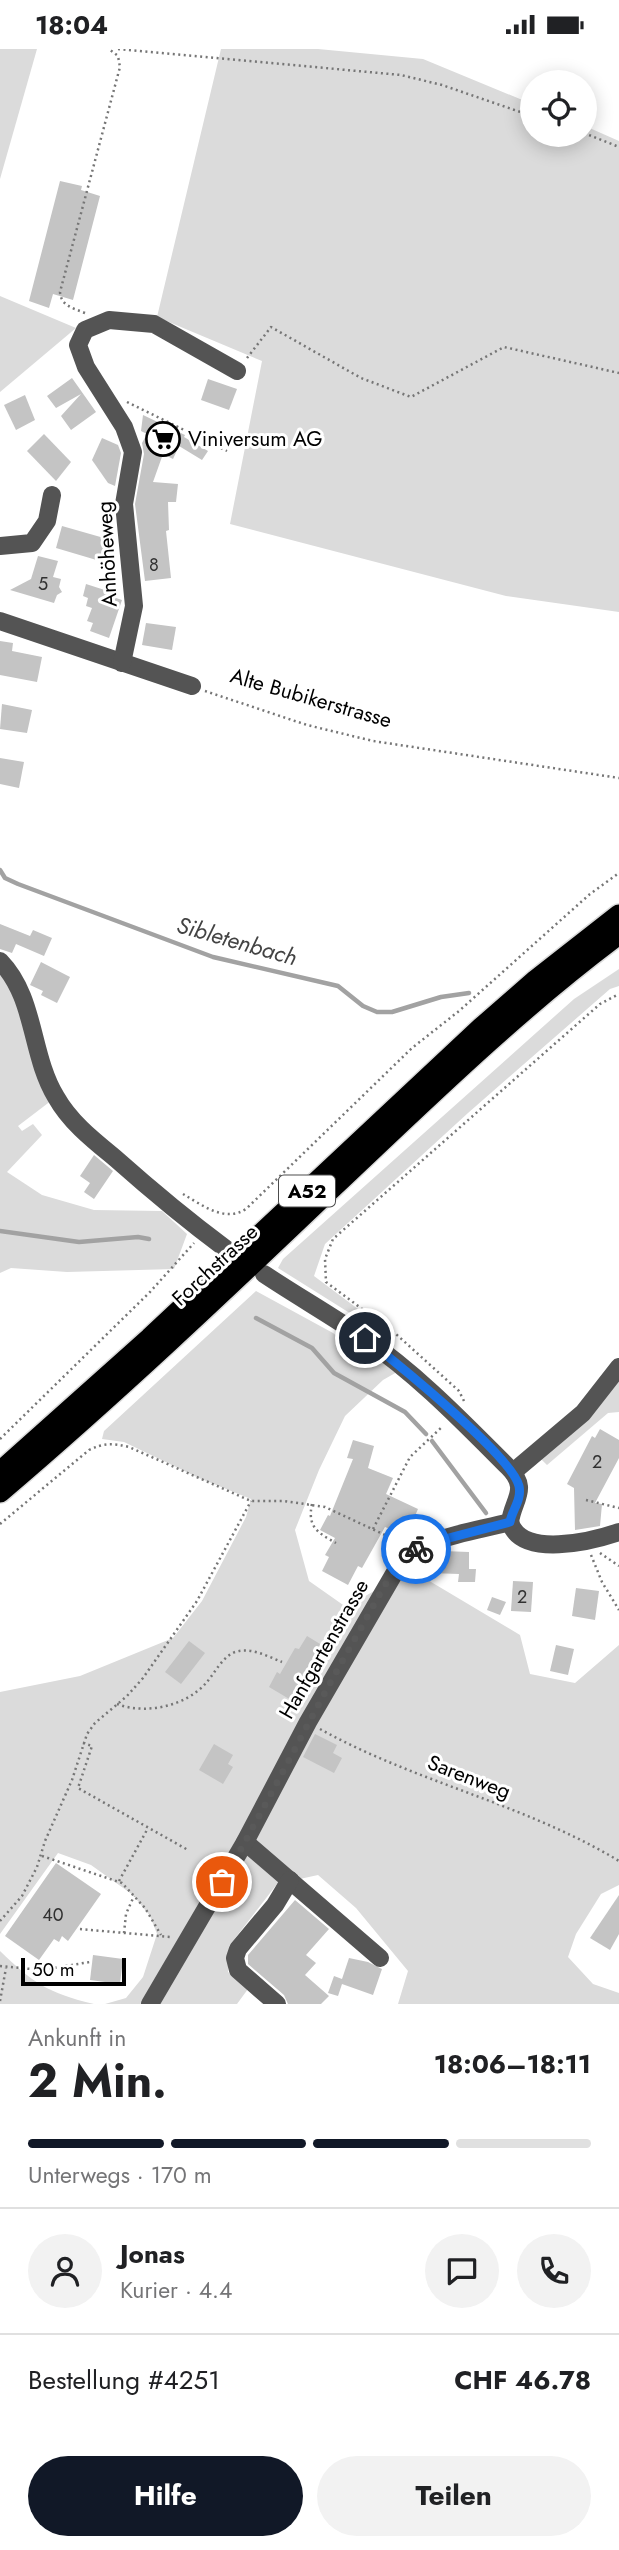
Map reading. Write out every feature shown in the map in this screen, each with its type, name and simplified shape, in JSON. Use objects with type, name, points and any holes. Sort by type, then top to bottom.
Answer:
[{"type":"highway","name":"Forchstrasse","points":[[0,1472],[159,1330],[481,1028],[536,980],[619,915]]},
{"type":"highway","name":"Forchstrasse","points":[[0,1492],[158,1352],[468,1060],[560,981],[619,935]]},
{"type":"highway","points":[[560,981],[619,948]]},
{"type":"street","points":[[104,322],[110,320],[154,324],[237,371]]},
{"type":"street","name":"Anhöheweg","points":[[104,322],[85,330],[78,345],[86,367],[124,427],[134,452],[124,504],[134,606],[122,663]]},
{"type":"street","points":[[0,546],[32,543],[47,521],[52,495]]},
{"type":"street","points":[[0,621],[192,686]]},
{"type":"street","points":[[0,961],[23,994],[44,1071],[56,1097],[82,1129],[150,1190],[226,1248]]},
{"type":"street","points":[[264,1275],[365,1338],[403,1368],[457,1416],[513,1472],[520,1491],[510,1522],[516,1534],[529,1541],[562,1544],[587,1542],[619,1532]]},
{"type":"street","points":[[513,1472],[583,1413],[619,1367]]},
{"type":"street","points":[[412,1552],[426,1544],[510,1522]]},
{"type":"street","name":"Hanfgartenstrasse","points":[[150,2004],[245,1842],[308,1722],[394,1573],[412,1552]]},
{"type":"street","points":[[245,1842],[380,1958]]},
{"type":"street","points":[[277,2004],[238,1970],[235,1958],[238,1949],[275,1905],[290,1880]]},
{"type":"path","points":[[104,322],[65,305],[60,292],[120,67],[118,56],[109,49]]},
{"type":"path","points":[[118,49],[401,75],[520,112]]},
{"type":"path","points":[[597,138],[619,147]]},
{"type":"path","points":[[237,371],[271,327],[361,378],[411,397],[504,347],[619,373]]},
{"type":"path","points":[[108,401],[131,402],[228,451]]},
{"type":"path","name":"Alte Bubikerstrasse","points":[[192,686],[307,725],[350,736],[429,751],[619,778]]},
{"type":"path","points":[[150,1190],[160,1186],[167,1187],[226,1215],[242,1212],[412,1048],[459,1011],[590,894],[619,873]]},
{"type":"path","points":[[373,1529],[410,1457],[419,1446],[457,1416],[464,1404],[459,1391],[397,1335],[326,1282],[325,1259],[333,1239],[600,1004],[619,994]]},
{"type":"path","points":[[0,1439],[150,1293],[203,1232]]},
{"type":"path","points":[[0,1524],[89,1450],[105,1444],[129,1447],[251,1501],[312,1504],[332,1510],[396,1539],[412,1552]]},
{"type":"path","points":[[586,1500],[619,1508]]},
{"type":"path","points":[[0,1921],[22,1896],[41,1856],[72,1780],[83,1743],[95,1723],[143,1678],[197,1601],[251,1501]]},
{"type":"path","points":[[312,1504],[310,1515],[314,1529],[336,1543]]},
{"type":"path","points":[[587,1542],[619,1566]]},
{"type":"path","points":[[587,1542],[602,1582],[619,1610]]},
{"type":"path","points":[[117,1704],[145,1709],[190,1698],[200,1691],[227,1657],[238,1651],[253,1651],[282,1662]]},
{"type":"path","name":"Sarenweg","points":[[308,1722],[387,1762],[563,1831],[619,1861]]},
{"type":"path","points":[[83,1743],[92,1746],[78,1788],[188,1850]]},
{"type":"path","points":[[119,1881],[148,1828]]},
{"type":"path","points":[[41,1856],[119,1881],[135,1895],[161,1935]]},
{"type":"path","points":[[124,1933],[126,1914],[135,1895]]},
{"type":"path","points":[[80,1929],[161,1935],[188,1940]]},
{"type":"path","points":[[0,1966],[41,1970],[90,1962]]},
{"type":"path","points":[[0,2001],[6,1968]]},
{"type":"shaded area","points":[[0,49],[37,49],[0,179]]},
{"type":"shaded area","points":[[221,49],[318,49],[423,59],[520,99],[520,147],[597,147],[597,131],[619,141],[619,612],[506,596],[230,524],[262,361],[157,317]]},
{"type":"shaded area","points":[[0,296],[76,328],[0,392]]},
{"type":"shaded area","points":[[0,961],[56,1097],[18,1126],[22,1131],[33,1124],[42,1135],[7,1172],[42,1195],[94,1210],[162,1211],[187,1234],[174,1269],[67,1272],[11,1268],[0,1273]]},
{"type":"shaded area","points":[[619,969],[619,986],[610,989],[468,1113],[325,1244],[314,1276],[366,1315],[372,1327],[278,1268],[283,1259],[574,999]]},
{"type":"shaded area","points":[[256,1291],[333,1333],[361,1355],[387,1363],[397,1372],[383,1380],[345,1416],[319,1470],[295,1530],[309,1581],[346,1607],[411,1570],[520,1635],[530,1674],[575,1683],[619,1645],[619,1885],[601,1894],[576,1934],[568,1957],[593,1984],[619,1993],[619,2004],[398,2004],[408,1971],[356,1908],[318,1875],[277,1884],[229,1946],[228,1972],[248,1989],[237,2004],[105,2004],[126,1998],[143,1977],[157,1934],[150,1916],[133,1895],[91,1865],[58,1853],[0,1934],[0,1692],[80,1676],[173,1638],[202,1601],[246,1517],[251,1499],[199,1478],[124,1442],[102,1439],[104,1431]]},
{"type":"shaded area","points":[[619,1367],[619,1412],[608,1413],[547,1465],[536,1454]]},
{"type":"shaded area","points":[[0,1951],[42,1985],[65,1996],[94,2004],[0,2004]]},
{"type":"building","points":[[60,181],[82,186],[81,190],[100,196],[73,300],[53,294],[49,308],[29,301]]},
{"type":"building","points":[[72,378],[96,412],[71,430],[61,416],[81,394],[56,408],[47,396]]},
{"type":"building","points":[[208,379],[237,389],[229,410],[201,400]]},
{"type":"building","points":[[25,395],[35,420],[16,430],[4,405]]},
{"type":"building","points":[[143,415],[185,435],[184,437],[208,451],[202,460],[179,446],[173,459],[163,454],[153,482],[178,484],[176,502],[168,502],[169,530],[166,531],[171,578],[145,581],[135,504],[144,454],[142,443],[147,434],[141,431]]},
{"type":"building","points":[[44,434],[71,462],[56,481],[27,451]]},
{"type":"building","points":[[102,438],[118,445],[121,453],[115,486],[108,483],[92,460]]},
{"type":"building","points":[[62,526],[111,540],[113,554],[110,564],[56,548]]},
{"type":"building","points":[[38,556],[58,561],[53,577],[61,579],[59,587],[62,592],[57,595],[54,603],[10,590],[31,579]]},
{"type":"building","points":[[86,584],[114,593],[113,597],[122,600],[109,638],[90,631],[93,623],[87,621],[92,608],[86,606],[88,598],[83,596]]},
{"type":"building","points":[[146,623],[176,627],[172,650],[142,645]]},
{"type":"building","points":[[0,641],[13,643],[12,651],[42,657],[37,682],[0,675]]},
{"type":"building","points":[[2,704],[32,710],[27,733],[0,729]]},
{"type":"building","points":[[0,758],[24,762],[19,788],[0,784]]},
{"type":"building","points":[[0,924],[30,936],[33,930],[52,938],[44,956],[16,944],[12,953],[0,949]]},
{"type":"building","points":[[41,962],[70,977],[57,1003],[41,995],[43,991],[30,985]]},
{"type":"building","points":[[94,1155],[113,1171],[94,1199],[84,1192],[90,1183],[80,1176]]},
{"type":"building","points":[[600,1429],[619,1440],[619,1458],[595,1503],[602,1504],[600,1526],[575,1530],[574,1488],[567,1484],[592,1436],[595,1438]]},
{"type":"building","points":[[353,1440],[374,1446],[368,1468],[393,1478],[386,1494],[418,1509],[406,1536],[385,1527],[362,1568],[358,1566],[348,1585],[322,1571],[329,1557],[325,1555],[335,1538],[320,1530],[328,1515],[330,1516],[353,1459],[347,1458]]},
{"type":"building","points":[[443,1551],[469,1552],[469,1569],[476,1569],[475,1582],[458,1582],[459,1574],[430,1573],[431,1556]]},
{"type":"building","points":[[513,1581],[533,1582],[531,1612],[511,1611]]},
{"type":"building","points":[[576,1588],[599,1591],[595,1620],[572,1616]]},
{"type":"building","points":[[492,1597],[506,1602],[500,1615],[487,1610]]},
{"type":"building","points":[[307,1636],[330,1650],[296,1703],[269,1687],[277,1672],[280,1674],[295,1648],[299,1649]]},
{"type":"building","points":[[189,1641],[205,1653],[181,1684],[165,1672]]},
{"type":"building","points":[[556,1645],[574,1649],[568,1675],[550,1671]]},
{"type":"building","points":[[315,1734],[337,1745],[333,1753],[342,1758],[334,1773],[303,1757]]},
{"type":"building","points":[[214,1744],[233,1755],[228,1764],[233,1767],[223,1784],[199,1770]]},
{"type":"building","points":[[56,1863],[101,1894],[68,1941],[62,1936],[59,1942],[54,1939],[39,1960],[5,1936]]},
{"type":"building","points":[[619,1895],[619,1934],[610,1950],[590,1938]]},
{"type":"building","points":[[295,1900],[329,1929],[306,1955],[316,1963],[305,1975],[329,1996],[321,2004],[288,2004],[284,1995],[248,1964],[248,1955]]},
{"type":"building","points":[[93,1955],[123,1959],[120,1984],[90,1980]]},
{"type":"building","points":[[349,1958],[368,1962],[382,1969],[373,1995],[342,1984],[338,1996],[328,1993],[334,1976],[342,1979]]},
{"type":"waterway","name":"Sibletenbach","points":[[0,870],[5,878],[18,884],[213,957],[338,986],[363,1006],[377,1012],[392,1012],[441,997],[469,993]]},
{"type":"waterway","points":[[0,1231],[79,1242],[138,1237],[149,1239]]},
{"type":"waterway","points":[[256,1318],[312,1348],[334,1373],[405,1412],[426,1434]]},
{"type":"waterway","points":[[432,1441],[486,1513]]},
{"type":"way so far","points":[[222,1882],[365,1621],[394,1573],[416,1549]]},
{"type":"place","name":"Viniversum AG","points":[[163,439]]},
{"type":"route","points":[[365,1338],[466,1425],[513,1472],[519,1486],[518,1500],[510,1522],[416,1549]]}]
